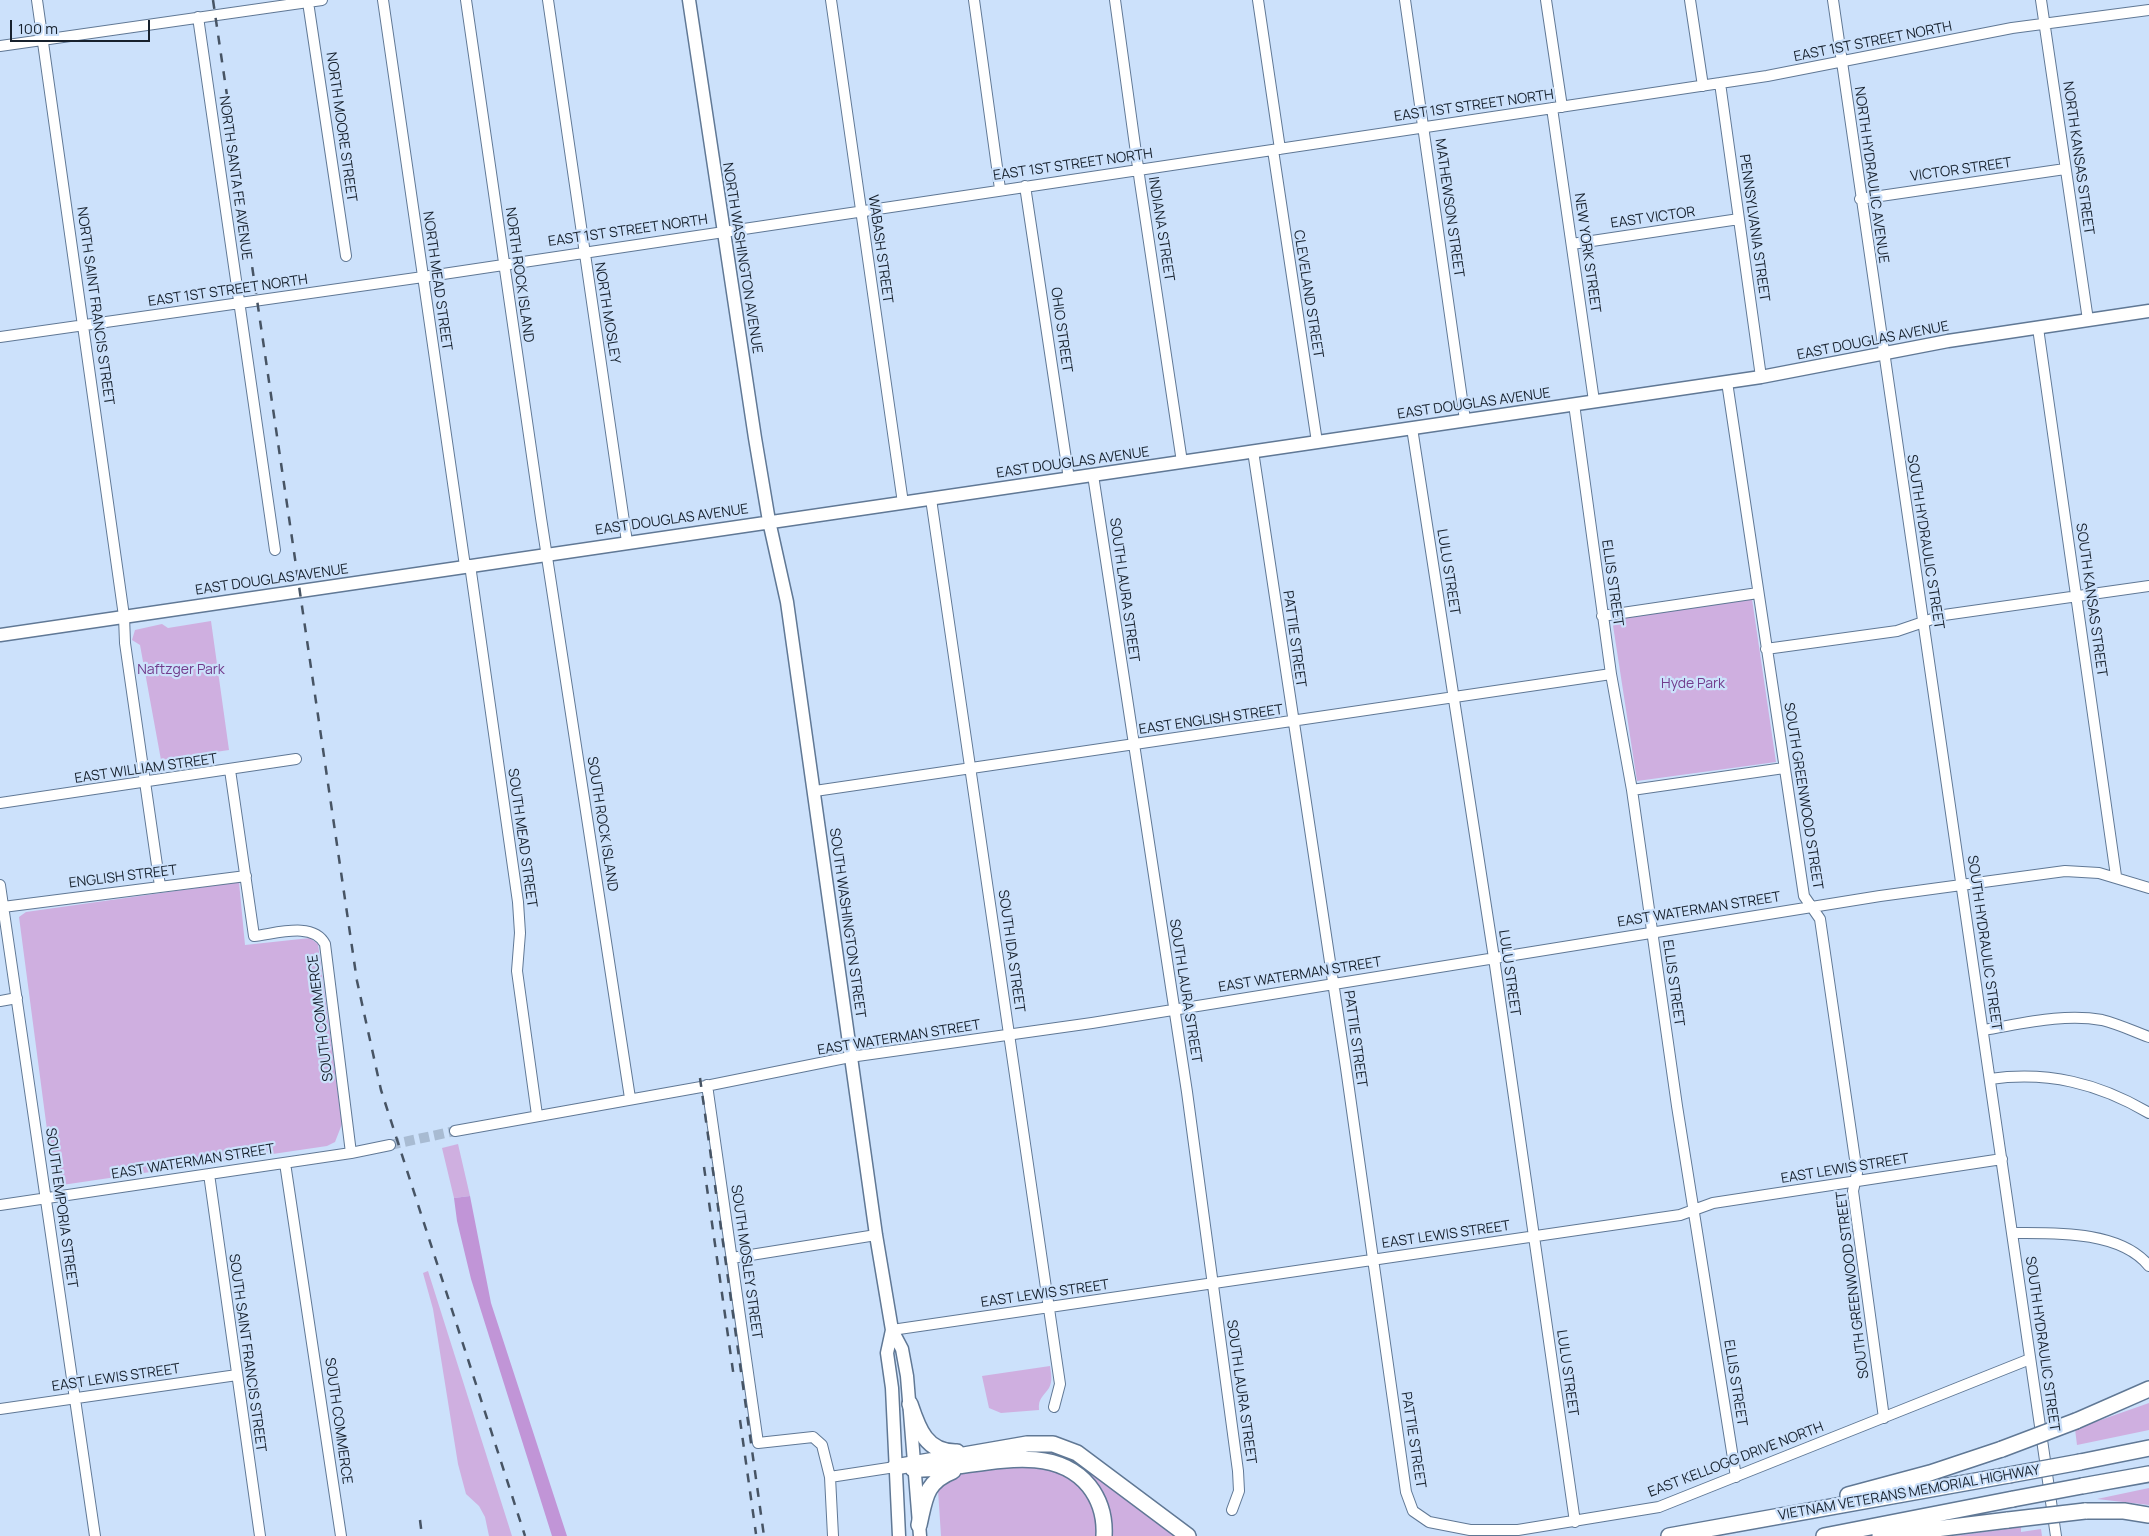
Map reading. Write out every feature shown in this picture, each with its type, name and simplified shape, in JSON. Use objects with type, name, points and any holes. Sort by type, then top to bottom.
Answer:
[{"type":"highway","points":[[1698,1531],[1899,1483],[2002,1449],[2076,1421],[2149,1389]]},
{"type":"highway","points":[[910,1404],[920,1432],[937,1448],[954,1453],[996,1449]]},
{"type":"highway","points":[[894,1467],[914,1466],[1027,1444],[1053,1444],[1077,1453],[1188,1536]]},
{"type":"highway","name":"VIETNAM VETERANS MEMORIAL HIGHWAY","points":[[1669,1536],[2149,1448]]},
{"type":"highway","points":[[914,1466],[936,1470],[1022,1459],[1041,1459],[1056,1462],[1082,1478],[1099,1502],[1105,1525],[1104,1536]]},
{"type":"highway","points":[[919,1530],[928,1489],[934,1481],[942,1476],[966,1466]]},
{"type":"highway","name":"VIETNAM VETERANS MEMORIAL HIGHWAY","points":[[1824,1536],[2149,1474]]},
{"type":"highway","points":[[1880,1536],[2085,1511],[2124,1511],[2149,1515]]},
{"type":"main road","name":"NORTH WASHINGTON AVENUE","points":[[689,0],[769,521]]},
{"type":"main road","name":"EAST DOUGLAS AVENUE","points":[[0,634],[1761,377],[1883,354],[2149,311]]},
{"type":"main road","name":"SOUTH WASHINGTON STREET","points":[[769,521],[787,602],[876,1235],[892,1330],[902,1349],[910,1404],[919,1530]]},
{"type":"main road","name":"SOUTH WASHINGTON STREET","points":[[892,1330],[887,1353],[892,1388],[894,1467],[899,1536]]},
{"type":"street","name":"NORTH SAINT FRANCIS STREET","points":[[37,0],[124,616]]},
{"type":"street","name":"NORTH MEAD STREET","points":[[383,0],[423,277],[468,566]]},
{"type":"street","name":"NORTH ROCK ISLAND","points":[[466,0],[546,554]]},
{"type":"street","name":"NORTH MOSLEY","points":[[548,0],[627,542]]},
{"type":"street","name":"WABASH STREET","points":[[831,0],[903,503]]},
{"type":"street","points":[[974,0],[1000,189]]},
{"type":"street","name":"INDIANA STREET","points":[[1115,0],[1182,462]]},
{"type":"street","name":"CLEVELAND STREET","points":[[1258,0],[1276,149],[1317,442]]},
{"type":"street","name":"MATHEWSON STREET","points":[[1405,0],[1465,420]]},
{"type":"street","name":"NEW YORK STREET","points":[[1546,0],[1572,244],[1594,401]]},
{"type":"street","points":[[1690,0],[1703,86]]},
{"type":"street","name":"NORTH HYDRAULIC AVENUE","points":[[1833,0],[1883,354]]},
{"type":"street","name":"NORTH KANSAS STREET","points":[[2041,0],[2088,320]]},
{"type":"street","points":[[0,46],[315,1]]},
{"type":"street","name":"NORTH MOORE STREET","points":[[315,1],[320,77],[346,256]]},
{"type":"street","name":"EAST 1ST STREET NORTH","points":[[0,336],[423,277],[1000,189],[1703,86],[2044,24],[2149,10]]},
{"type":"street","name":"NORTH SANTA FE AVENUE","points":[[198,17],[274,550]]},
{"type":"street","name":"PENNSYLVANIA STREET","points":[[1720,83],[1761,377]]},
{"type":"street","name":"VICTOR STREET","points":[[1860,199],[2065,169]]},
{"type":"street","name":"OHIO STREET","points":[[1025,186],[1069,479]]},
{"type":"street","name":"EAST VICTOR","points":[[1572,244],[1739,220]]},
{"type":"street","name":"SOUTH KANSAS STREET","points":[[2038,328],[2116,876]]},
{"type":"street","name":"SOUTH HYDRAULIC STREET","points":[[1883,354],[2056,1536]]},
{"type":"street","name":"SOUTH GREENWOOD STREET","points":[[1727,382],[1804,896],[1820,919],[1857,1173],[1853,1191],[1884,1418]]},
{"type":"street","name":"ELLIS STREET","points":[[1574,404],[1602,616],[1632,790],[1693,1210],[1736,1477]]},
{"type":"street","name":"LULU STREET","points":[[1412,428],[1494,958],[1574,1522]]},
{"type":"street","name":"PATTIE STREET","points":[[1253,451],[1292,722],[1333,984],[1406,1492],[1413,1511]]},
{"type":"street","name":"SOUTH LAURA STREET","points":[[1093,475],[1174,1010],[1238,1471],[1239,1491],[1232,1510]]},
{"type":"street","name":"SOUTH IDA STREET","points":[[931,499],[1060,1384],[1054,1407]]},
{"type":"street","name":"SOUTH ROCK ISLAND","points":[[546,554],[630,1098]]},
{"type":"street","name":"SOUTH MEAD STREET","points":[[468,566],[518,902],[520,933],[517,971],[536,1115]]},
{"type":"street","points":[[1766,649],[1897,631],[1944,615],[2149,586]]},
{"type":"street","points":[[1602,616],[1758,593]]},
{"type":"street","points":[[124,616],[124,644],[160,886]]},
{"type":"street","name":"EAST ENGLISH STREET","points":[[815,792],[1611,674]]},
{"type":"street","name":"EAST WILLIAM STREET","points":[[0,803],[296,759]]},
{"type":"street","points":[[1632,790],[1784,768]]},
{"type":"street","name":"SOUTH COMMERCE","points":[[230,770],[254,936],[308,931],[319,936],[325,944],[351,1153]]},
{"type":"street","name":"EAST WATERMAN STREET","points":[[455,1131],[630,1098],[707,1086],[850,1057],[1174,1010],[1811,906],[2065,871],[2116,876],[2149,888]]},
{"type":"street","name":"ENGLISH STREET","points":[[3,907],[246,876]]},
{"type":"street","name":"SOUTH EMPORIA STREET","points":[[0,884],[95,1536]]},
{"type":"street","points":[[0,1001],[18,998]]},
{"type":"street","points":[[1983,1030],[2053,1019],[2080,1018],[2119,1024],[2149,1037]]},
{"type":"street","points":[[1990,1079],[2030,1076],[2061,1078],[2102,1089],[2149,1113]]},
{"type":"street","name":"SOUTH MOSLEY STREET","points":[[707,1086],[758,1443],[813,1437],[822,1445],[830,1477]]},
{"type":"street","name":"EAST WATERMAN STREET","points":[[0,1205],[351,1153],[390,1145]]},
{"type":"street","name":"EAST LEWIS STREET","points":[[892,1330],[1680,1214],[1713,1204],[2002,1159]]},
{"type":"street","name":"SOUTH COMMERCE","points":[[286,1162],[341,1536]]},
{"type":"street","name":"SOUTH SAINT FRANCIS STREET","points":[[209,1174],[260,1536]]},
{"type":"street","points":[[2012,1233],[2065,1233],[2089,1236],[2136,1255],[2149,1266]]},
{"type":"street","points":[[732,1258],[876,1235]]},
{"type":"street","name":"EAST KELLOGG DRIVE NORTH","points":[[1413,1511],[1436,1524],[1470,1530],[1518,1530],[1574,1522],[1659,1506],[2030,1359]]},
{"type":"street","name":"EAST LEWIS STREET","points":[[0,1409],[236,1375]]},
{"type":"street","points":[[833,1536],[830,1477],[894,1467]]},
{"type":"green space","name":"Hyde Park","points":[[1752,599],[1776,762],[1637,781],[1612,619]]},
{"type":"green space","name":"Naftzger Park","points":[[211,621],[229,750],[161,760],[140,645],[132,640],[135,630],[162,624],[168,628]]},
{"type":"green space","points":[[239,882],[245,945],[310,938],[318,944],[342,1124],[335,1142],[327,1146],[62,1185],[54,1183],[19,917],[26,912]]},
{"type":"green space","points":[[458,1144],[470,1196],[454,1198],[442,1148]]},
{"type":"green space","points":[[428,1271],[512,1536],[489,1536],[485,1517],[479,1506],[466,1494],[458,1464],[433,1309],[423,1273]]},
{"type":"green space","points":[[1050,1366],[1051,1383],[1040,1400],[1039,1410],[1001,1413],[989,1408],[982,1376]]},
{"type":"green space","points":[[2149,1403],[2149,1430],[2077,1445],[2075,1429]]},
{"type":"green space","points":[[1042,1448],[1067,1453],[1177,1536],[1108,1536],[1095,1488],[1022,1453],[1022,1450]]},
{"type":"green space","points":[[1033,1463],[1062,1473],[1079,1484],[1092,1500],[1096,1509],[1100,1536],[941,1536],[938,1490],[951,1474]]},
{"type":"green space","points":[[2149,1488],[2149,1505],[2097,1499]]},
{"type":"green space","points":[[2021,1527],[2021,1532],[2041,1529],[2042,1536],[1954,1536]]},
{"type":"shaded area","points":[[470,1196],[491,1303],[567,1536],[552,1536],[471,1279],[457,1221],[454,1198]]},
{"type":"tunnel","points":[[390,1145],[455,1131]]},
{"type":"railway","points":[[213,0],[357,981],[381,1090],[525,1536]]},
{"type":"railway","points":[[700,1078],[764,1536]]},
{"type":"railway","points":[[704,1167],[734,1378]]},
{"type":"railway","points":[[740,1420],[756,1534]]},
{"type":"railway","points":[[420,1520],[422,1536]]}]
